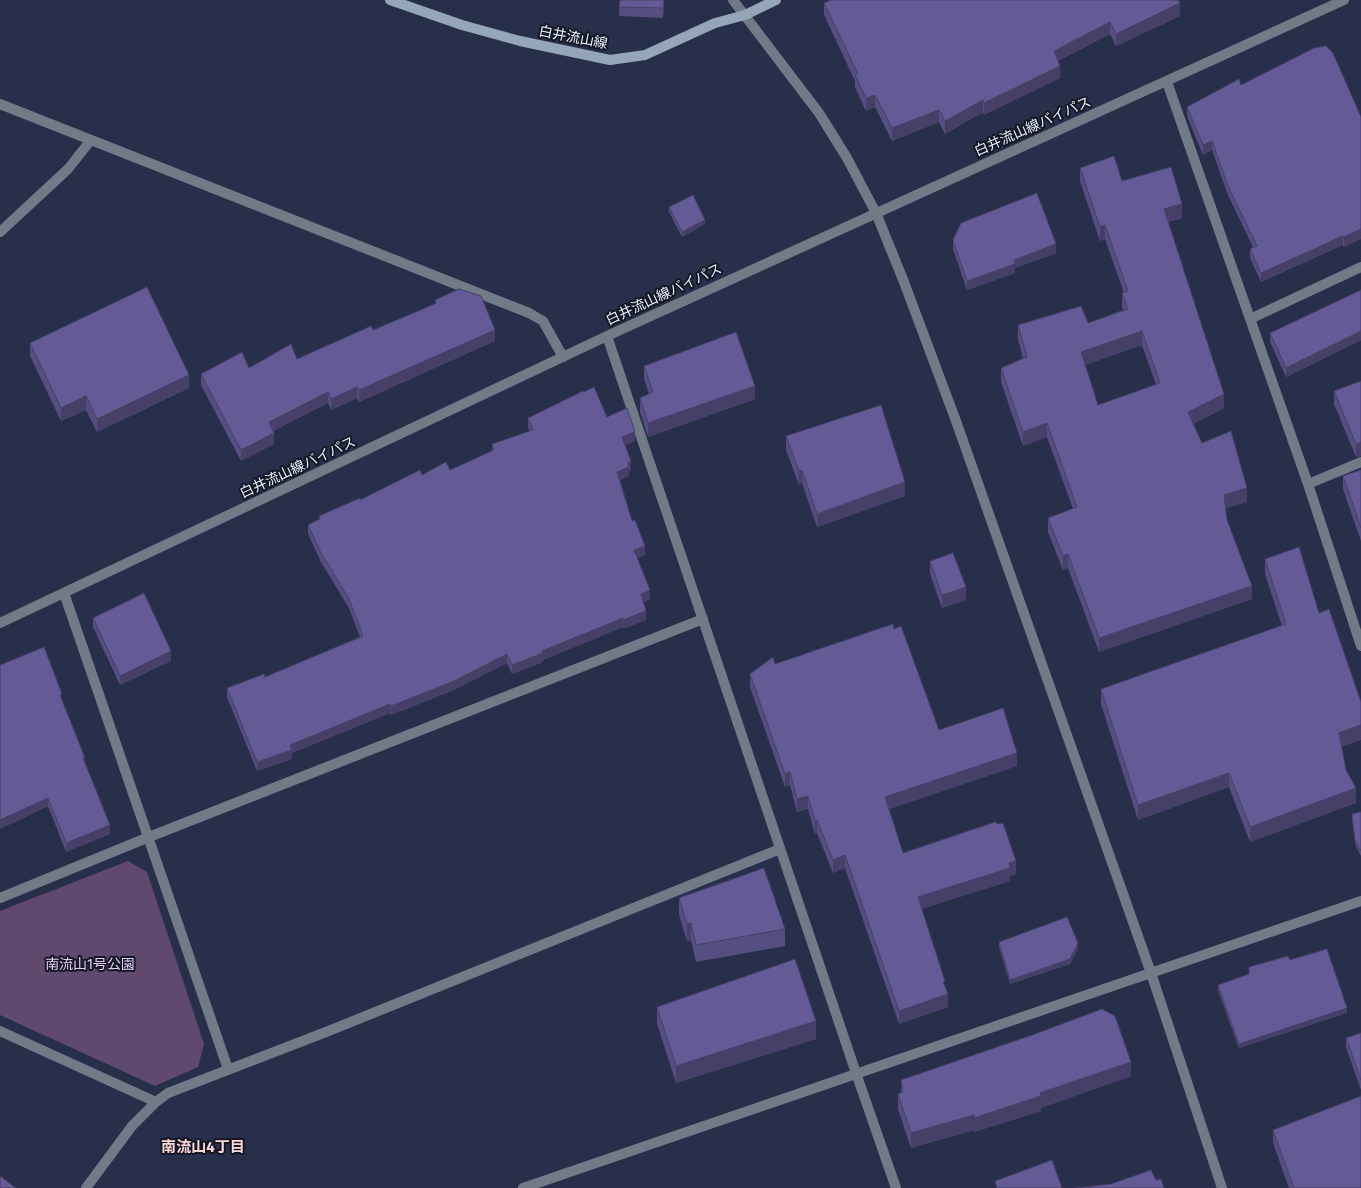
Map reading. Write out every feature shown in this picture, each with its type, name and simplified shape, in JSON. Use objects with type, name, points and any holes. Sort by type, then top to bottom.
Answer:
[{"type":"main road","name":"白井流山線","points":[[390,0],[491,33],[528,43],[610,60],[645,56],[715,23],[745,15],[776,0]]},
{"type":"street","points":[[733,0],[820,113],[847,158],[876,213],[956,421],[1151,973],[1222,1188]]},
{"type":"street","name":"白井流山線バイパス","points":[[0,623],[607,336],[1344,0]]},
{"type":"street","points":[[1167,82],[1308,484],[1361,646]]},
{"type":"street","points":[[0,104],[529,313],[543,321],[563,358]]},
{"type":"street","points":[[0,232],[68,169],[91,140]]},
{"type":"street","points":[[1250,319],[1361,268]]},
{"type":"street","points":[[607,336],[896,1188]]},
{"type":"street","points":[[1308,484],[1361,462]]},
{"type":"street","points":[[64,593],[228,1069]]},
{"type":"street","points":[[0,898],[149,837],[703,619]]},
{"type":"street","points":[[86,1188],[132,1126],[168,1093],[780,849]]},
{"type":"street","points":[[523,1188],[1361,900]]},
{"type":"street","points":[[0,1031],[156,1102]]},
{"type":"green space","name":"南流山1号公園","points":[[128,861],[147,872],[204,1044],[198,1067],[155,1086],[0,1015],[0,911]]},
{"type":"building","points":[[620,0],[664,0],[663,8],[619,7]]},
{"type":"building","points":[[831,0],[1178,0],[1180,3],[1116,34],[1110,22],[1054,51],[1060,66],[984,103],[983,100],[945,121],[939,110],[892,128],[875,95],[866,98],[855,75],[858,74],[824,3]]},
{"type":"building","points":[[1326,46],[1333,53],[1361,117],[1361,229],[1261,273],[1250,249],[1257,246],[1228,186],[1212,141],[1203,145],[1187,107],[1239,79],[1241,85],[1314,48]]},
{"type":"building","points":[[1114,156],[1122,181],[1171,167],[1182,204],[1164,209],[1224,394],[1188,412],[1202,443],[1231,431],[1247,488],[1224,495],[1227,520],[1252,586],[1099,638],[1068,554],[1063,556],[1048,518],[1077,507],[1047,423],[1023,432],[1001,368],[1027,357],[1018,325],[1081,306],[1088,323],[1128,309],[1122,293],[1128,291],[1105,225],[1100,227],[1080,168]],"holes":[[[1142,331],[1160,383],[1098,405],[1081,352]]]},
{"type":"building","points":[[1037,193],[1056,244],[1014,260],[1015,264],[967,281],[953,240],[961,223]]},
{"type":"building","points":[[693,195],[705,220],[682,232],[669,207]]},
{"type":"building","points":[[147,287],[189,375],[97,419],[86,396],[61,408],[30,343]]},
{"type":"building","points":[[459,289],[481,296],[495,330],[359,390],[357,387],[331,399],[328,392],[269,422],[274,433],[241,450],[201,374],[242,352],[249,368],[291,344],[297,359],[371,326],[373,330],[437,303],[435,300]]},
{"type":"building","points":[[1361,290],[1361,331],[1286,368],[1270,333]]},
{"type":"building","points":[[736,332],[755,386],[648,423],[640,398],[653,392],[644,366]]},
{"type":"building","points":[[1361,381],[1361,442],[1356,444],[1334,391]]},
{"type":"building","points":[[594,387],[607,417],[627,408],[635,432],[622,437],[631,461],[628,462],[629,467],[617,472],[632,521],[635,520],[645,546],[634,550],[650,590],[641,594],[646,611],[623,620],[623,618],[512,665],[507,654],[454,681],[391,706],[390,704],[290,745],[292,750],[257,762],[227,688],[264,674],[265,677],[363,636],[349,599],[321,553],[308,525],[320,519],[319,516],[360,498],[360,500],[420,470],[422,475],[446,462],[450,470],[494,450],[492,444],[533,430],[528,418]]},
{"type":"building","points":[[881,405],[905,482],[817,514],[802,470],[799,471],[786,436]]},
{"type":"building","points":[[1361,470],[1361,528],[1343,476]]},
{"type":"building","points":[[1299,547],[1319,613],[1329,609],[1361,702],[1361,725],[1339,733],[1346,770],[1356,788],[1250,827],[1229,773],[1138,805],[1101,689],[1286,624],[1265,559]]},
{"type":"building","points":[[953,553],[966,587],[942,595],[930,561]]},
{"type":"building","points":[[144,593],[171,651],[120,676],[93,618]]},
{"type":"building","points":[[893,624],[894,629],[901,626],[939,730],[1003,708],[1017,753],[885,797],[903,853],[995,822],[998,824],[1003,823],[1016,861],[1009,863],[1010,868],[918,897],[948,994],[899,1011],[845,855],[833,860],[817,820],[815,821],[808,796],[797,799],[790,772],[785,774],[750,674],[773,657],[775,664]]},
{"type":"building","points":[[44,647],[62,694],[60,695],[85,758],[83,758],[110,825],[66,843],[48,798],[0,820],[0,665]]},
{"type":"building","points":[[1361,812],[1361,851],[1355,840],[1352,814]]},
{"type":"building","points":[[764,868],[785,929],[696,945],[691,923],[687,924],[679,898]]},
{"type":"building","points":[[1067,917],[1078,943],[1070,959],[1010,980],[999,942]]},
{"type":"building","points":[[1327,949],[1347,1008],[1239,1044],[1218,985],[1249,974],[1249,967],[1288,956],[1290,960]]},
{"type":"building","points":[[795,959],[816,1021],[676,1066],[657,1007]]},
{"type":"building","points":[[1102,1009],[1115,1016],[1131,1062],[1040,1093],[1041,1096],[974,1118],[974,1115],[911,1133],[898,1094],[903,1092],[901,1080]]},
{"type":"building","points":[[1361,1033],[1361,1080],[1346,1038]]},
{"type":"building","points":[[1361,1096],[1361,1188],[1294,1188],[1273,1130]]},
{"type":"building","points":[[1052,1160],[1062,1188],[997,1188],[995,1181]]},
{"type":"building","points":[[1151,1170],[1156,1180],[1161,1179],[1164,1188],[1076,1188],[1111,1184]]},
{"type":"building","points":[[0,1176],[16,1188],[0,1188]]},
{"type":"district","name":"南流山4丁目","points":[[203,1148]]}]
